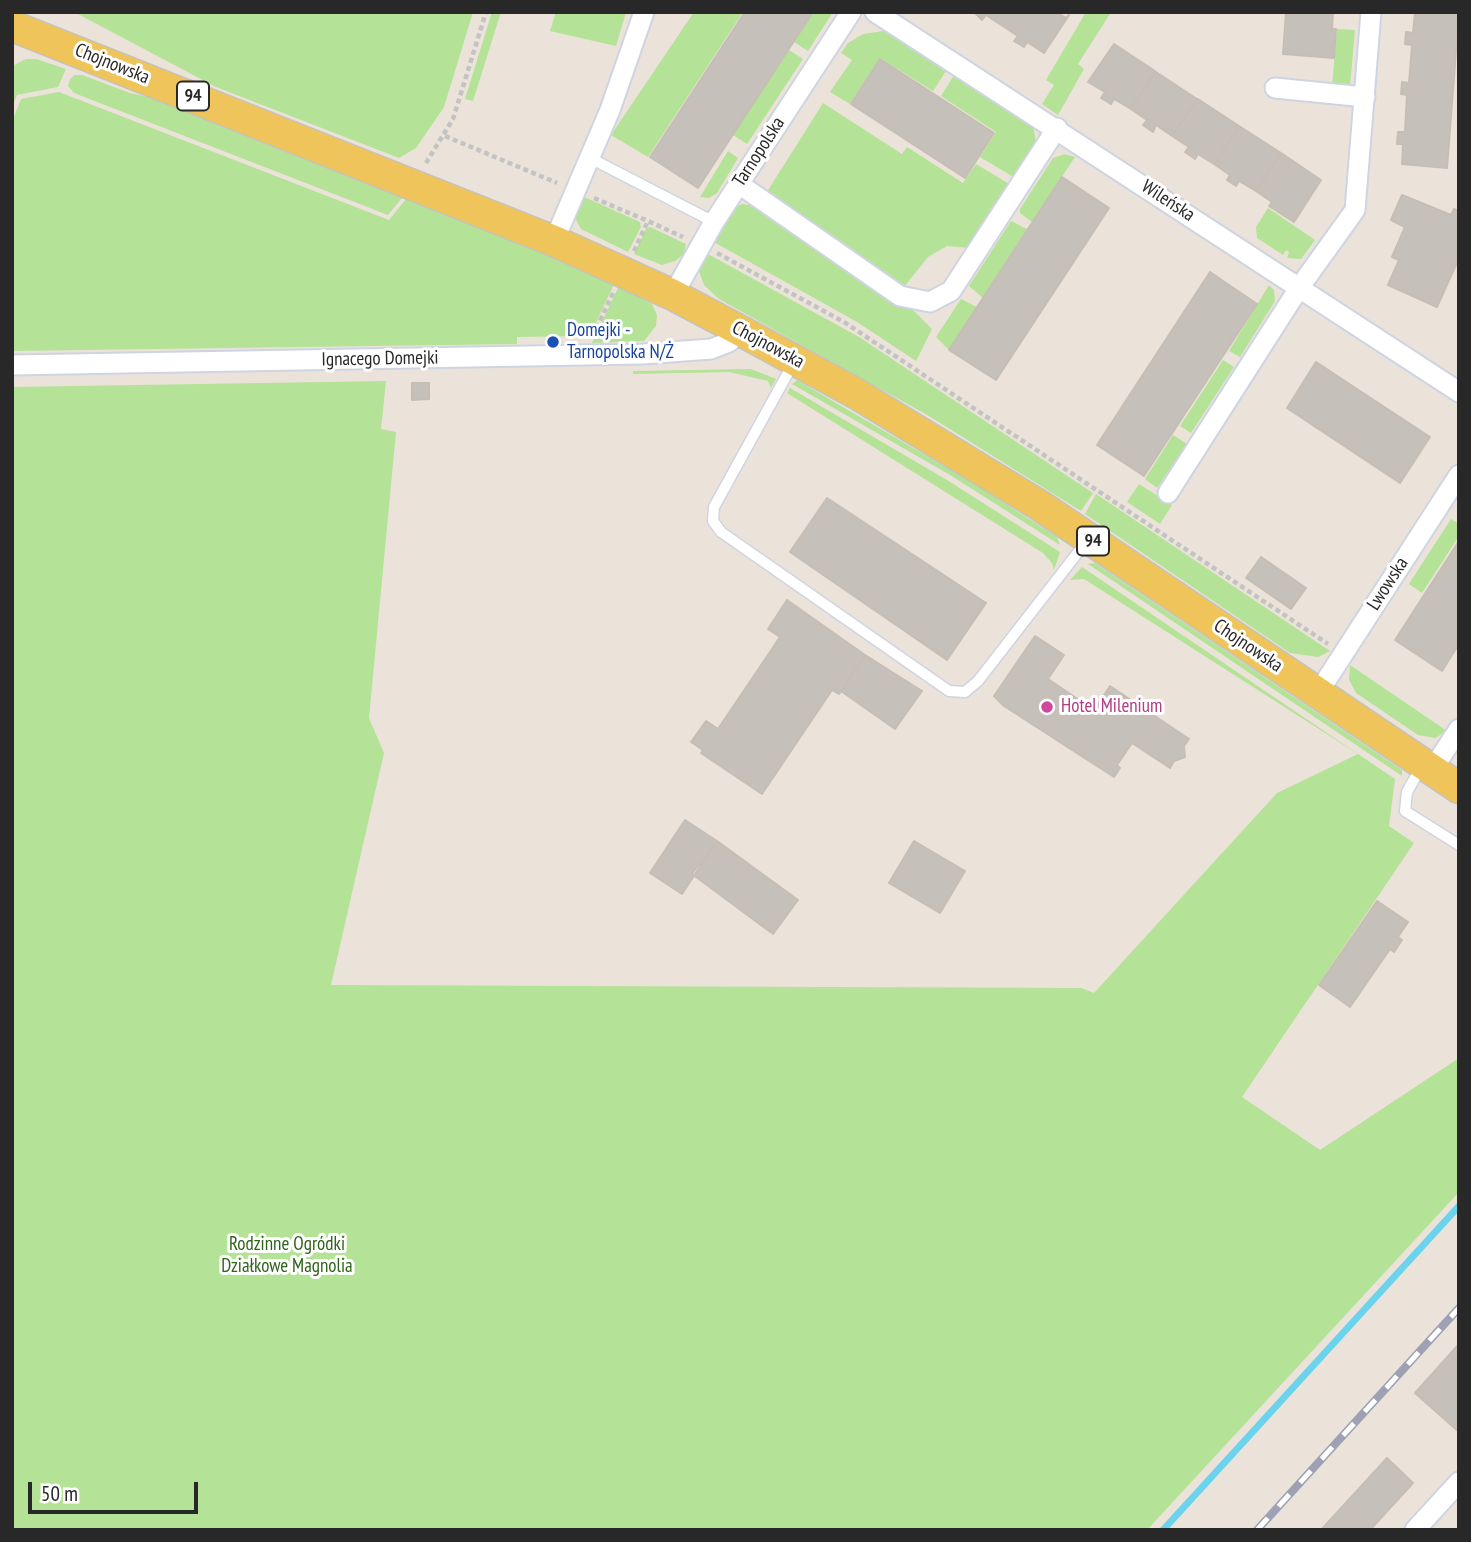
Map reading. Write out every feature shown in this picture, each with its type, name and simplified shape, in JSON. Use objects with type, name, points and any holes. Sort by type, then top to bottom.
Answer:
[{"type":"main road","name":"Chojnowska","points":[[12,26],[554,241],[673,295],[796,360],[991,474],[1459,788]]},
{"type":"street","points":[[554,241],[590,158],[644,12]]},
{"type":"street","name":"Tarnopolska","points":[[673,295],[714,222],[851,12]]},
{"type":"street","name":"Wileńska","points":[[875,12],[1459,392]]},
{"type":"street","points":[[1168,492],[1299,288],[1355,210],[1371,12]]},
{"type":"street","points":[[1275,88],[1365,97]]},
{"type":"street","points":[[739,184],[900,296],[930,302],[951,291],[1056,128]]},
{"type":"street","name":"Ignacego Domejki","points":[[12,365],[643,354],[710,349],[729,342],[741,331]]},
{"type":"street","name":"Lwowska","points":[[1318,692],[1459,475]]},
{"type":"street","points":[[1428,767],[1459,729]]},
{"type":"street","points":[[1415,1530],[1459,1482]]},
{"type":"lane","points":[[590,158],[714,222]]},
{"type":"lane","points":[[796,360],[714,507],[713,521],[721,531],[949,691],[965,692],[978,681],[1089,538]]},
{"type":"lane","points":[[1428,767],[1406,792],[1405,811],[1459,845]]},
{"type":"path","points":[[419,171],[445,136],[458,105],[486,12]]},
{"type":"path","points":[[445,136],[701,245],[844,322],[1343,653]]},
{"type":"path","points":[[592,337],[648,221]]},
{"type":"green space","points":[[74,12],[473,12],[444,107],[416,148],[399,158],[216,87]]},
{"type":"green space","points":[[492,12],[501,12],[473,101],[465,99]]},
{"type":"green space","points":[[556,12],[626,12],[616,46],[550,31]]},
{"type":"green space","points":[[694,12],[743,12],[648,157],[611,135]]},
{"type":"green space","points":[[813,12],[833,12],[808,51],[794,42]]},
{"type":"green space","points":[[1086,12],[1111,12],[1078,64],[1084,69],[1058,115],[1042,104],[1054,85],[1046,80]]},
{"type":"green space","points":[[1337,29],[1355,30],[1350,86],[1332,86]]},
{"type":"green space","points":[[883,31],[897,36],[948,68],[933,91],[880,58],[850,104],[830,92],[852,60],[841,53],[848,43],[863,34]]},
{"type":"green space","points":[[789,50],[803,59],[747,144],[733,135]]},
{"type":"green space","points":[[26,59],[36,59],[66,69],[58,87],[17,95],[12,107],[12,66]]},
{"type":"green space","points":[[956,72],[1033,125],[1036,143],[1015,178],[980,157],[996,132],[941,96]]},
{"type":"green space","points":[[75,75],[82,75],[130,93],[180,104],[406,193],[388,215],[74,93],[68,86],[70,79]]},
{"type":"green space","points":[[59,92],[389,220],[410,194],[614,284],[590,336],[517,337],[517,344],[12,351],[12,122],[21,99]]},
{"type":"green space","points":[[823,103],[902,154],[907,147],[963,183],[976,164],[1011,185],[970,248],[947,246],[928,257],[904,287],[765,195]]},
{"type":"green space","points":[[728,151],[738,158],[717,193],[709,198],[700,197]]},
{"type":"green space","points":[[1065,154],[1075,157],[1032,222],[1020,213],[1020,209],[1053,158]]},
{"type":"green space","points":[[582,196],[640,222],[641,227],[628,252],[581,229],[574,216]]},
{"type":"green space","points":[[742,204],[756,206],[911,308],[932,329],[916,361],[857,322],[712,241],[735,207]]},
{"type":"green space","points":[[1268,208],[1315,240],[1301,259],[1287,258],[1289,252],[1286,250],[1283,255],[1257,238],[1256,227]]},
{"type":"green space","points":[[1011,221],[1027,229],[983,298],[969,286]]},
{"type":"green space","points":[[650,227],[686,244],[684,254],[675,261],[662,265],[634,254],[646,229]]},
{"type":"green space","points":[[708,254],[859,337],[1093,493],[1081,511],[929,416],[719,299],[704,285],[699,271],[699,262]]},
{"type":"green space","points":[[1269,285],[1274,290],[1275,301],[1240,357],[1229,351]]},
{"type":"green space","points":[[619,286],[652,304],[657,315],[656,326],[644,341],[592,343]]},
{"type":"green space","points":[[961,299],[977,307],[949,350],[936,337]]},
{"type":"green space","points":[[1223,360],[1234,367],[1191,433],[1180,426]]},
{"type":"green space","points":[[751,369],[776,379],[771,388],[768,381],[729,372],[633,374],[633,371]]},
{"type":"green space","points":[[797,380],[978,486],[1057,537],[1060,545],[950,475],[792,384]]},
{"type":"green space","name":"Rodzinne Ogródki Działkowe Magnolia","points":[[386,381],[381,429],[396,432],[369,718],[384,753],[331,985],[1081,988],[1094,993],[1277,793],[1358,754],[1084,579],[1070,580],[1082,567],[1395,779],[1389,826],[1414,843],[1242,1097],[1320,1150],[1459,1058],[1459,1192],[1147,1530],[12,1530],[12,387]]},
{"type":"green space","points":[[790,388],[947,480],[1060,552],[1054,570],[1052,563],[1043,553],[787,393]]},
{"type":"green space","points":[[1173,435],[1187,444],[1157,488],[1145,479]]},
{"type":"green space","points":[[1139,484],[1172,505],[1160,524],[1127,502]]},
{"type":"green space","points":[[1096,494],[1330,651],[1318,657],[1290,653],[1085,514]]},
{"type":"green space","points":[[1451,519],[1459,524],[1459,536],[1422,593],[1409,584]]},
{"type":"green space","points":[[1095,563],[1402,770],[1402,776],[1088,564]]},
{"type":"green space","points":[[1350,665],[1447,731],[1435,738],[1418,735],[1356,693],[1349,680]]},
{"type":"building","points":[[745,12],[813,12],[698,188],[650,157]]},
{"type":"building","points":[[974,12],[1056,12],[1066,18],[1069,15],[1044,53],[1027,42],[1024,47],[1014,41],[1018,36],[986,15],[982,20]]},
{"type":"building","points":[[1286,12],[1333,12],[1332,29],[1336,29],[1334,58],[1283,54]]},
{"type":"building","points":[[1415,12],[1459,12],[1447,168],[1402,164],[1403,144],[1397,144],[1398,132],[1405,132],[1407,95],[1401,94],[1402,82],[1409,83],[1412,45],[1405,44],[1406,32],[1413,33]]},
{"type":"building","points":[[1114,44],[1155,71],[1131,109],[1114,99],[1111,104],[1101,98],[1105,92],[1088,82]]},
{"type":"building","points":[[880,59],[994,133],[965,178],[851,104]]},
{"type":"building","points":[[1156,72],[1197,99],[1172,136],[1156,125],[1153,132],[1143,125],[1147,120],[1131,109]]},
{"type":"building","points":[[1198,99],[1239,126],[1214,164],[1198,154],[1195,159],[1185,152],[1189,147],[1172,136]]},
{"type":"building","points":[[1239,126],[1281,153],[1256,191],[1239,181],[1236,186],[1227,180],[1230,175],[1214,164]]},
{"type":"building","points":[[1281,153],[1321,180],[1294,222],[1269,206],[1272,202],[1256,191]]},
{"type":"building","points":[[1062,177],[1109,208],[996,380],[949,350]]},
{"type":"building","points":[[1402,195],[1451,215],[1454,209],[1459,211],[1459,258],[1437,307],[1388,285],[1399,260],[1392,257],[1405,227],[1391,220]]},
{"type":"building","points":[[1210,272],[1257,304],[1144,476],[1097,445]]},
{"type":"building","points":[[1316,362],[1430,437],[1400,483],[1287,408]]},
{"type":"building","points":[[412,383],[429,383],[429,399],[412,400]]},
{"type":"building","points":[[827,498],[986,603],[947,660],[790,552]]},
{"type":"building","points":[[1459,541],[1459,644],[1442,671],[1395,640]]},
{"type":"building","points":[[1261,557],[1306,588],[1291,609],[1246,578]]},
{"type":"building","points":[[787,600],[865,655],[839,694],[832,690],[762,794],[701,753],[703,750],[691,742],[706,721],[718,729],[780,637],[768,629]]},
{"type":"building","name":"Hotel Milenium","points":[[1035,636],[1064,655],[1048,679],[1094,710],[1110,686],[1189,739],[1184,746],[1185,757],[1174,761],[1170,768],[1132,743],[1117,765],[1120,768],[1114,777],[1004,706],[994,696]]},
{"type":"building","points":[[865,655],[922,691],[895,729],[841,691]]},
{"type":"building","points":[[685,820],[717,841],[682,894],[650,873]]},
{"type":"building","points":[[717,841],[798,900],[773,934],[692,874]]},
{"type":"building","points":[[914,841],[965,871],[940,913],[889,883]]},
{"type":"building","points":[[1377,901],[1408,922],[1398,937],[1402,940],[1394,952],[1390,949],[1350,1007],[1319,985]]},
{"type":"building","points":[[1459,1344],[1459,1432],[1415,1393]]},
{"type":"building","points":[[1387,1458],[1413,1483],[1370,1530],[1321,1530]]},
{"type":"waterway","points":[[1163,1530],[1459,1206]]},
{"type":"railway","points":[[1257,1530],[1459,1308]]},
{"type":"place","name":"Domejki - Tarnopolska N/Ż","points":[[553,342]]},
{"type":"place","name":"Hotel Milenium","points":[[1047,707]]}]
